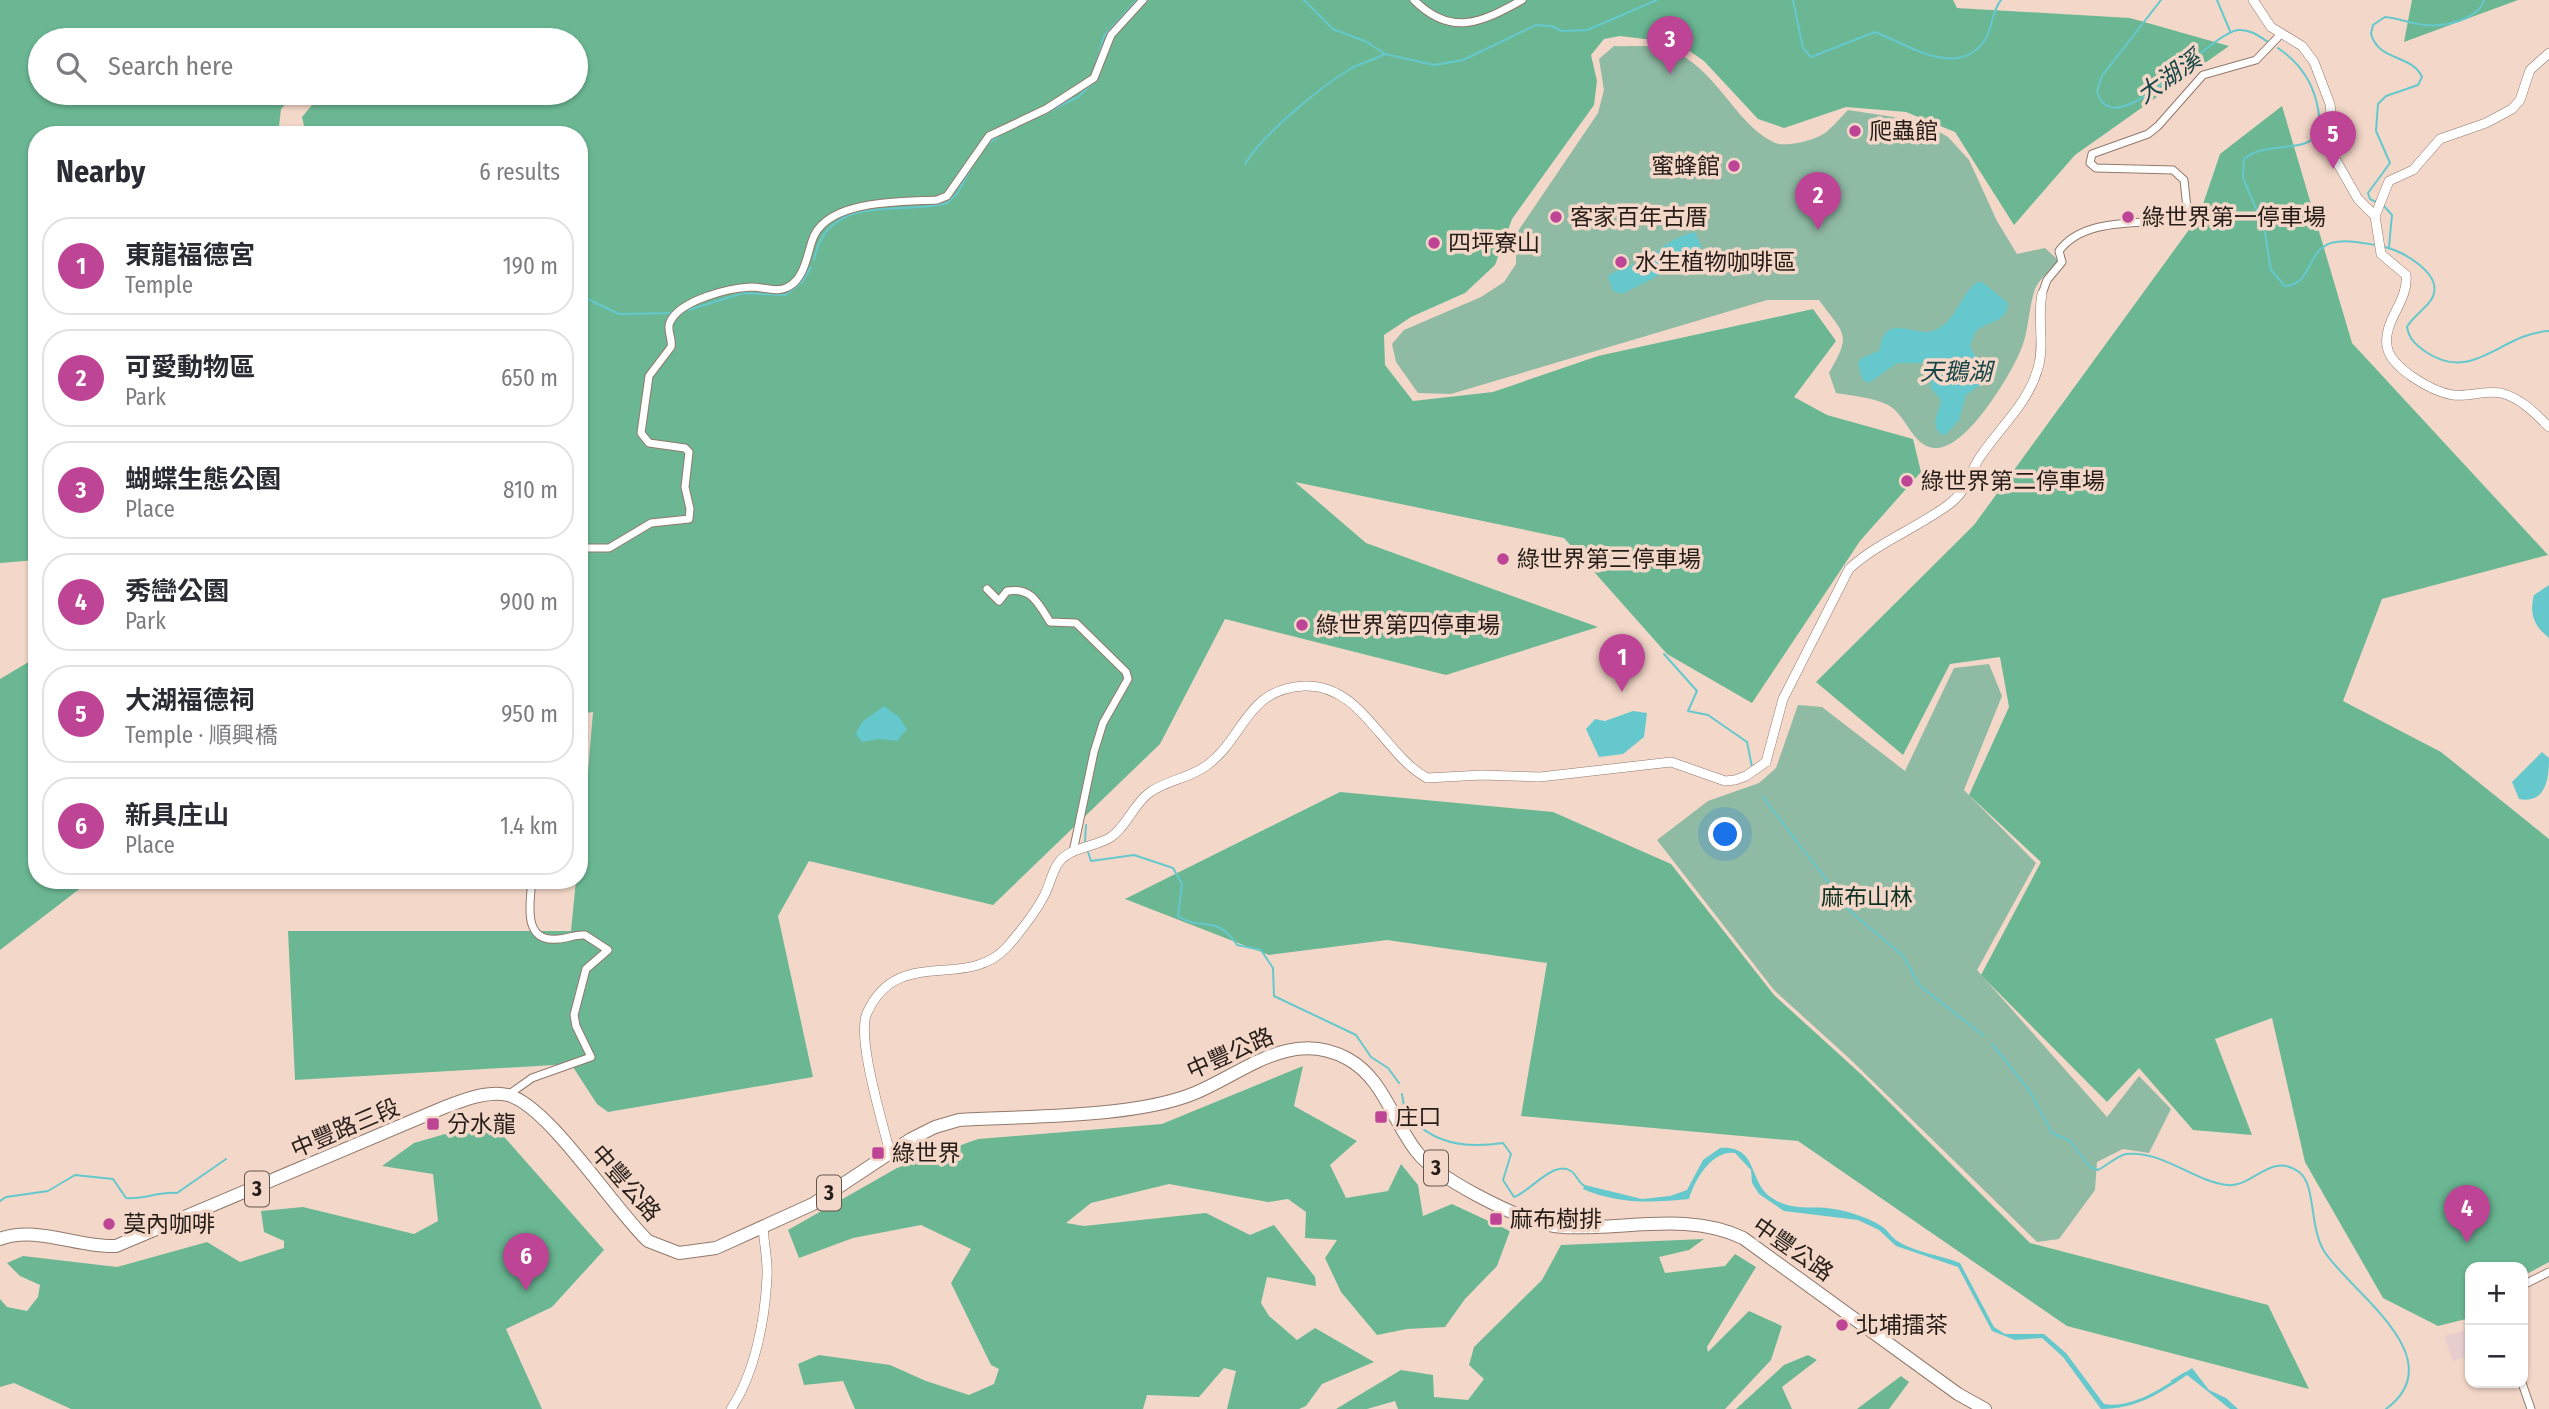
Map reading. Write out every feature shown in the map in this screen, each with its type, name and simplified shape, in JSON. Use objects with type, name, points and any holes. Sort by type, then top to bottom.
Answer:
[{"type":"main road","name":"中豐公路","points":[[508,1095],[539,1116],[638,1231],[657,1247],[679,1253],[701,1252],[764,1227],[813,1203],[934,1127],[959,1120],[1148,1106],[1195,1093],[1273,1053],[1315,1049],[1350,1060],[1370,1078],[1403,1133],[1427,1163],[1504,1210],[1560,1228],[1677,1223],[1714,1225],[1743,1238],[1888,1348],[1985,1409]]},
{"type":"main road","name":"中豐路三段","points":[[0,1239],[27,1234],[97,1247],[116,1246],[445,1107],[471,1098],[508,1095]]},
{"type":"street","points":[[588,547],[614,546],[651,523],[666,519],[686,521],[690,514],[685,487],[689,452],[685,448],[649,443],[641,433],[649,376],[671,347],[671,319],[686,307],[708,296],[749,287],[778,290],[790,286],[803,269],[814,234],[848,209],[937,200],[947,196],[989,136],[1046,109],[1094,78],[1111,36],[1143,0]]},
{"type":"street","points":[[1414,0],[1434,18],[1462,24],[1522,0]]},
{"type":"street","points":[[2253,0],[2265,20],[2281,34],[2302,46],[2314,62],[2330,104],[2332,123],[2328,143],[2332,155],[2361,204],[2375,216]]},
{"type":"street","points":[[890,1153],[865,1046],[866,1015],[876,998],[887,986],[917,971],[978,967],[997,956],[1044,897],[1058,863],[1073,852],[1117,832],[1145,795],[1157,787],[1208,765],[1248,714],[1274,692],[1303,686],[1331,689],[1355,706],[1404,761],[1427,778],[1482,775],[1540,777],[1671,762],[1725,781],[1746,776],[1761,766],[1768,757],[1776,716],[1783,699],[1849,569],[1858,560],[1920,525],[1964,492],[1976,463],[2030,391],[2039,366],[2038,313],[2047,280],[2062,262],[2059,251],[2074,235],[2088,230],[2173,220],[2181,217],[2187,208],[2184,180],[2173,170],[2096,168],[2090,163],[2092,154],[2148,134],[2158,127],[2203,75],[2256,60],[2281,34]]},
{"type":"street","points":[[2549,53],[2530,70],[2520,100],[2512,109],[2486,123],[2436,141],[2413,170],[2389,181],[2375,216],[2383,257],[2406,275],[2406,289],[2386,332],[2388,351],[2398,367],[2448,394],[2506,395],[2524,404],[2549,427]]},
{"type":"street","points":[[986,589],[999,601],[1007,592],[1021,589],[1034,596],[1051,622],[1076,623],[1126,672],[1129,679],[1103,723],[1073,852]]},
{"type":"street","points":[[508,1095],[532,1078],[591,1057],[576,1026],[574,1015],[586,969],[608,950],[585,935],[546,939],[533,929],[529,918],[531,889]]},
{"type":"street","points":[[731,1409],[742,1393],[758,1337],[767,1278],[764,1227]]},
{"type":"street","points":[[2528,1283],[2549,1272]]},
{"type":"street","points":[[2524,1388],[2531,1409]]},
{"type":"shaded area","points":[[2465,1330],[2465,1357],[2453,1361],[2444,1336]]},
{"type":"green space","points":[[0,0],[1953,0],[1957,8],[2130,18],[2229,46],[2075,155],[2014,225],[1955,132],[1906,112],[1846,107],[1784,128],[1758,119],[1704,61],[1678,43],[1620,36],[1604,39],[1591,55],[1597,81],[1594,105],[1512,219],[1495,265],[1465,293],[1411,317],[1384,335],[1385,365],[1413,401],[1493,392],[1598,356],[1813,309],[1836,341],[1794,397],[1827,415],[1913,439],[1921,472],[1860,541],[1752,703],[1667,654],[1564,538],[1295,482],[1366,543],[1598,627],[1446,675],[1225,619],[1160,744],[993,905],[809,861],[778,916],[813,1077],[608,1112],[597,1104],[571,1064],[295,1080],[288,931],[571,931],[575,889],[588,889],[588,772],[593,712],[588,713],[588,126],[304,126],[302,117],[312,105],[588,105],[588,28],[28,28],[28,105],[284,105],[281,109],[279,126],[28,126],[28,561],[0,563]]},
{"type":"green space","points":[[2412,0],[2518,0],[2404,42]]},
{"type":"green space","points":[[1614,46],[1662,47],[1685,57],[1712,81],[1747,122],[1778,144],[1799,143],[1820,136],[1848,110],[1920,121],[1948,137],[1969,160],[1997,221],[2017,254],[2045,248],[2059,261],[2035,289],[2023,345],[2006,379],[1984,411],[1959,438],[1946,446],[1926,446],[1888,405],[1869,398],[1836,393],[1829,373],[1841,350],[1842,335],[1840,328],[1819,300],[1767,300],[1451,394],[1418,393],[1396,362],[1392,344],[1404,330],[1481,297],[1504,282],[1516,264],[1516,234],[1598,113],[1604,90],[1599,59]]},
{"type":"green space","points":[[2282,106],[2352,343],[2548,555],[2382,599],[2343,701],[2441,752],[2549,839],[2549,1262],[2528,1273],[2528,1262],[2465,1262],[2465,1319],[2438,1326],[2383,1298],[2305,1162],[2272,1018],[2215,1039],[2252,1135],[2193,1130],[2139,1068],[2107,1102],[1981,975],[2041,862],[1969,795],[2009,707],[2000,657],[1950,664],[1903,755],[1816,682],[1974,525],[2199,216],[2220,154]]},
{"type":"green space","points":[[28,662],[28,889],[79,889],[0,950],[0,679]]},
{"type":"green space","name":"麻布山林","points":[[1989,664],[2002,696],[1964,790],[2036,863],[1977,970],[2107,1117],[2139,1076],[2171,1109],[2149,1153],[2123,1149],[2097,1162],[2095,1190],[2059,1239],[2037,1242],[1851,1060],[1774,990],[1657,840],[1708,801],[1759,783],[1776,768],[1798,705],[1822,707],[1905,771],[1954,668]]},
{"type":"green space","points":[[1340,792],[1553,812],[1671,864],[1774,995],[1863,1076],[2030,1243],[2268,1305],[2309,1389],[2067,1326],[1798,1141],[1521,1116],[1547,963],[1387,940],[1269,955],[1125,899]]},
{"type":"green space","points":[[1303,1066],[1294,1106],[1357,1141],[1330,1165],[1346,1198],[1388,1191],[1401,1164],[1418,1185],[1423,1216],[1452,1204],[1510,1231],[1497,1266],[1465,1299],[1445,1327],[1407,1329],[1377,1335],[1341,1292],[1325,1258],[1337,1240],[1305,1238],[1306,1212],[1288,1199],[1268,1202],[1169,1184],[1091,1203],[1066,1223],[1084,1226],[1206,1213],[1250,1235],[1274,1225],[1315,1277],[1316,1286],[1267,1277],[1261,1303],[1269,1316],[1297,1340],[1315,1328],[1374,1362],[1322,1384],[1306,1406],[1299,1409],[1227,1409],[1236,1371],[1224,1368],[1199,1397],[1147,1395],[1143,1409],[855,1409],[843,1381],[804,1385],[798,1364],[819,1355],[890,1365],[926,1381],[969,1395],[994,1384],[999,1369],[991,1365],[951,1283],[971,1249],[921,1225],[853,1238],[799,1258],[788,1230],[897,1168],[978,1139],[1162,1124]]},
{"type":"green space","points":[[499,1131],[604,1250],[552,1307],[506,1329],[542,1409],[71,1409],[14,1383],[0,1387],[0,1299],[7,1307],[27,1311],[38,1297],[40,1285],[20,1276],[7,1263],[23,1256],[117,1267],[207,1242],[240,1262],[284,1248],[284,1241],[264,1232],[261,1211],[303,1207],[414,1234],[438,1221],[433,1174],[382,1166],[414,1143],[445,1134]]},
{"type":"green space","points":[[1704,1239],[1689,1250],[1659,1257],[1665,1273],[1725,1266],[1735,1254],[1756,1267],[1707,1347],[1708,1352],[1749,1311],[1782,1326],[1771,1360],[1725,1409],[1398,1409],[1395,1401],[1367,1409],[1336,1409],[1401,1370],[1433,1375],[1434,1397],[1468,1400],[1484,1379],[1469,1365],[1474,1347],[1542,1280],[1561,1245]]},
{"type":"green space","points":[[1808,1355],[1817,1360],[1782,1387],[1792,1409],[1736,1409],[1784,1365]]},
{"type":"green space","points":[[1901,1376],[1909,1382],[1889,1409],[1857,1409]]},
{"type":"water","points":[[1695,232],[1702,248],[1680,254],[1654,278],[1622,294],[1613,291],[1608,276],[1647,258],[1677,238]]},
{"type":"water","name":"天鵝湖","points":[[1981,281],[2008,303],[2007,309],[2001,318],[1976,331],[1970,346],[1984,375],[1983,383],[1966,395],[1959,420],[1944,436],[1935,424],[1941,400],[1931,388],[1929,367],[1924,363],[1897,363],[1869,383],[1862,379],[1858,363],[1860,359],[1880,350],[1882,338],[1893,328],[1926,332],[1942,326],[1955,313],[1969,290]]},
{"type":"water","points":[[2549,585],[2549,638],[2536,624],[2532,608],[2534,595]]},
{"type":"water","points":[[884,706],[899,717],[907,729],[897,741],[879,739],[862,742],[856,734],[862,722]]},
{"type":"water","points":[[1633,711],[1647,713],[1644,737],[1623,754],[1599,757],[1586,729],[1595,719],[1605,721]]},
{"type":"water","points":[[2542,752],[2549,758],[2547,782],[2535,798],[2519,799],[2512,782]]},
{"type":"water","points":[[1720,1148],[1741,1152],[1752,1166],[1764,1191],[1780,1202],[1795,1207],[1834,1209],[1860,1216],[1879,1225],[1906,1246],[1960,1263],[1994,1327],[2005,1334],[2044,1334],[2066,1353],[2104,1404],[2116,1405],[2139,1399],[2162,1388],[2192,1368],[2209,1390],[2226,1398],[2238,1409],[2230,1409],[2187,1375],[2157,1394],[2136,1403],[2101,1409],[2063,1357],[2042,1338],[2015,1340],[1992,1331],[1958,1267],[1896,1246],[1879,1230],[1858,1220],[1784,1211],[1759,1194],[1752,1183],[1751,1170],[1735,1153],[1719,1156],[1706,1167],[1695,1183],[1689,1199],[1622,1200],[1583,1189],[1585,1185],[1642,1199],[1670,1196],[1687,1190],[1703,1160]]},
{"type":"waterway","points":[[1096,64],[1104,36],[1137,0]]},
{"type":"waterway","points":[[1304,0],[1333,29],[1367,42],[1385,54],[1434,65],[1463,60],[1536,25],[1551,26],[1562,31],[1587,30],[1657,0]]},
{"type":"waterway","name":"大湖溪","points":[[1793,0],[1803,48],[1811,57],[1875,32],[1931,56],[1946,58],[1960,58],[1974,52],[1985,40],[2001,0]]},
{"type":"waterway","name":"大湖溪","points":[[2161,0],[2102,76],[2097,91],[2106,105],[2121,107],[2140,99],[2224,36],[2238,30],[2258,35],[2268,42]]},
{"type":"waterway","points":[[2217,0],[2230,31]]},
{"type":"waterway","points":[[2378,203],[2370,199],[2368,193],[2390,163],[2376,131],[2378,104],[2386,96],[2418,85],[2422,77],[2411,65],[2388,54],[2375,43],[2371,34],[2373,25],[2385,17],[2425,25],[2459,21],[2475,13],[2484,0]]},
{"type":"waterway","name":"大湖溪","points":[[2278,48],[2297,64],[2306,77],[2316,100],[2319,121],[2316,134],[2309,142],[2256,152],[2244,159],[2243,178],[2264,227],[2271,270],[2285,286],[2294,284],[2305,274],[2317,253],[2331,243],[2348,241],[2376,245]]},
{"type":"waterway","points":[[1245,164],[1265,139],[1308,99],[1350,69],[1385,54]]},
{"type":"waterway","points":[[1014,128],[1078,97],[1090,85]]},
{"type":"waterway","points":[[988,144],[1000,135]]},
{"type":"waterway","points":[[814,260],[821,239],[833,224],[867,211],[947,203],[957,194],[972,166]]},
{"type":"waterway","points":[[2383,205],[2392,215],[2389,247]]},
{"type":"waterway","name":"大湖溪","points":[[2385,247],[2417,263],[2431,277],[2434,285],[2433,297],[2407,327],[2409,335],[2426,352],[2443,360],[2473,360],[2516,340],[2549,331]]},
{"type":"waterway","points":[[688,310],[743,293],[785,295],[802,282],[811,267]]},
{"type":"waterway","points":[[588,299],[619,314],[672,313]]},
{"type":"waterway","points":[[1664,654],[1697,691],[1688,711],[1708,715],[1747,742],[1752,767]]},
{"type":"waterway","points":[[1763,797],[1850,911],[1903,956],[1920,986],[1984,1036]]},
{"type":"waterway","points":[[1085,841],[1086,825]]},
{"type":"waterway","points":[[1088,852],[1091,861],[1134,855],[1173,868],[1182,884],[1178,916],[1186,921],[1215,926],[1229,935],[1237,945],[1261,950],[1273,968],[1274,996],[1356,1035],[1371,1057],[1388,1068],[1399,1083]]},
{"type":"waterway","points":[[1992,1044],[2029,1090],[2052,1133],[2070,1141],[2090,1167],[2098,1170],[2123,1155],[2139,1154],[2227,1185],[2245,1181],[2280,1166],[2299,1172],[2308,1186],[2316,1230],[2324,1251],[2373,1305],[2403,1347],[2409,1368],[2404,1389],[2386,1409]]},
{"type":"waterway","points":[[1402,1094],[1405,1112]]},
{"type":"waterway","points":[[1414,1121],[1434,1136],[1456,1143],[1503,1143],[1511,1154],[1503,1180],[1514,1197],[1550,1173],[1564,1168],[1571,1171],[1586,1187]]},
{"type":"waterway","points":[[0,1201],[6,1197],[48,1191],[75,1175],[113,1179],[126,1198],[177,1193],[226,1159]]},
{"type":"waterway","points":[[2172,1381],[2185,1373]]},
{"type":"place","name":"蝴蝶生態公園","points":[[1670,74]]},
{"type":"place","name":"爬蟲館","points":[[1855,131]]},
{"type":"place","name":"蜜蜂館","points":[[1734,166]]},
{"type":"place","name":"大湖福德祠","points":[[2333,169]]},
{"type":"place","name":"客家百年古厝","points":[[1556,217]]},
{"type":"place","name":"綠世界第一停車場","points":[[2128,217]]},
{"type":"place","name":"可愛動物區","points":[[1818,230]]},
{"type":"place","name":"四坪寮山","points":[[1434,243]]},
{"type":"place","name":"水生植物咖啡區","points":[[1621,262]]},
{"type":"place","name":"綠世界第二停車場","points":[[1907,481]]},
{"type":"place","name":"綠世界第三停車場","points":[[1503,559]]},
{"type":"place","name":"綠世界第四停車場","points":[[1302,625]]},
{"type":"place","name":"東龍福德宮","points":[[1622,692]]},
{"type":"place","name":"庄口","points":[[1381,1117]]},
{"type":"place","name":"分水龍","points":[[433,1124]]},
{"type":"place","name":"綠世界","points":[[878,1153]]},
{"type":"place","name":"麻布樹排","points":[[1496,1219]]},
{"type":"place","name":"莫內咖啡","points":[[109,1224]]},
{"type":"place","name":"秀巒公園","points":[[2467,1243]]},
{"type":"place","name":"新具庄山","points":[[526,1291]]},
{"type":"place","name":"北埔擂茶","points":[[1842,1325]]}]
